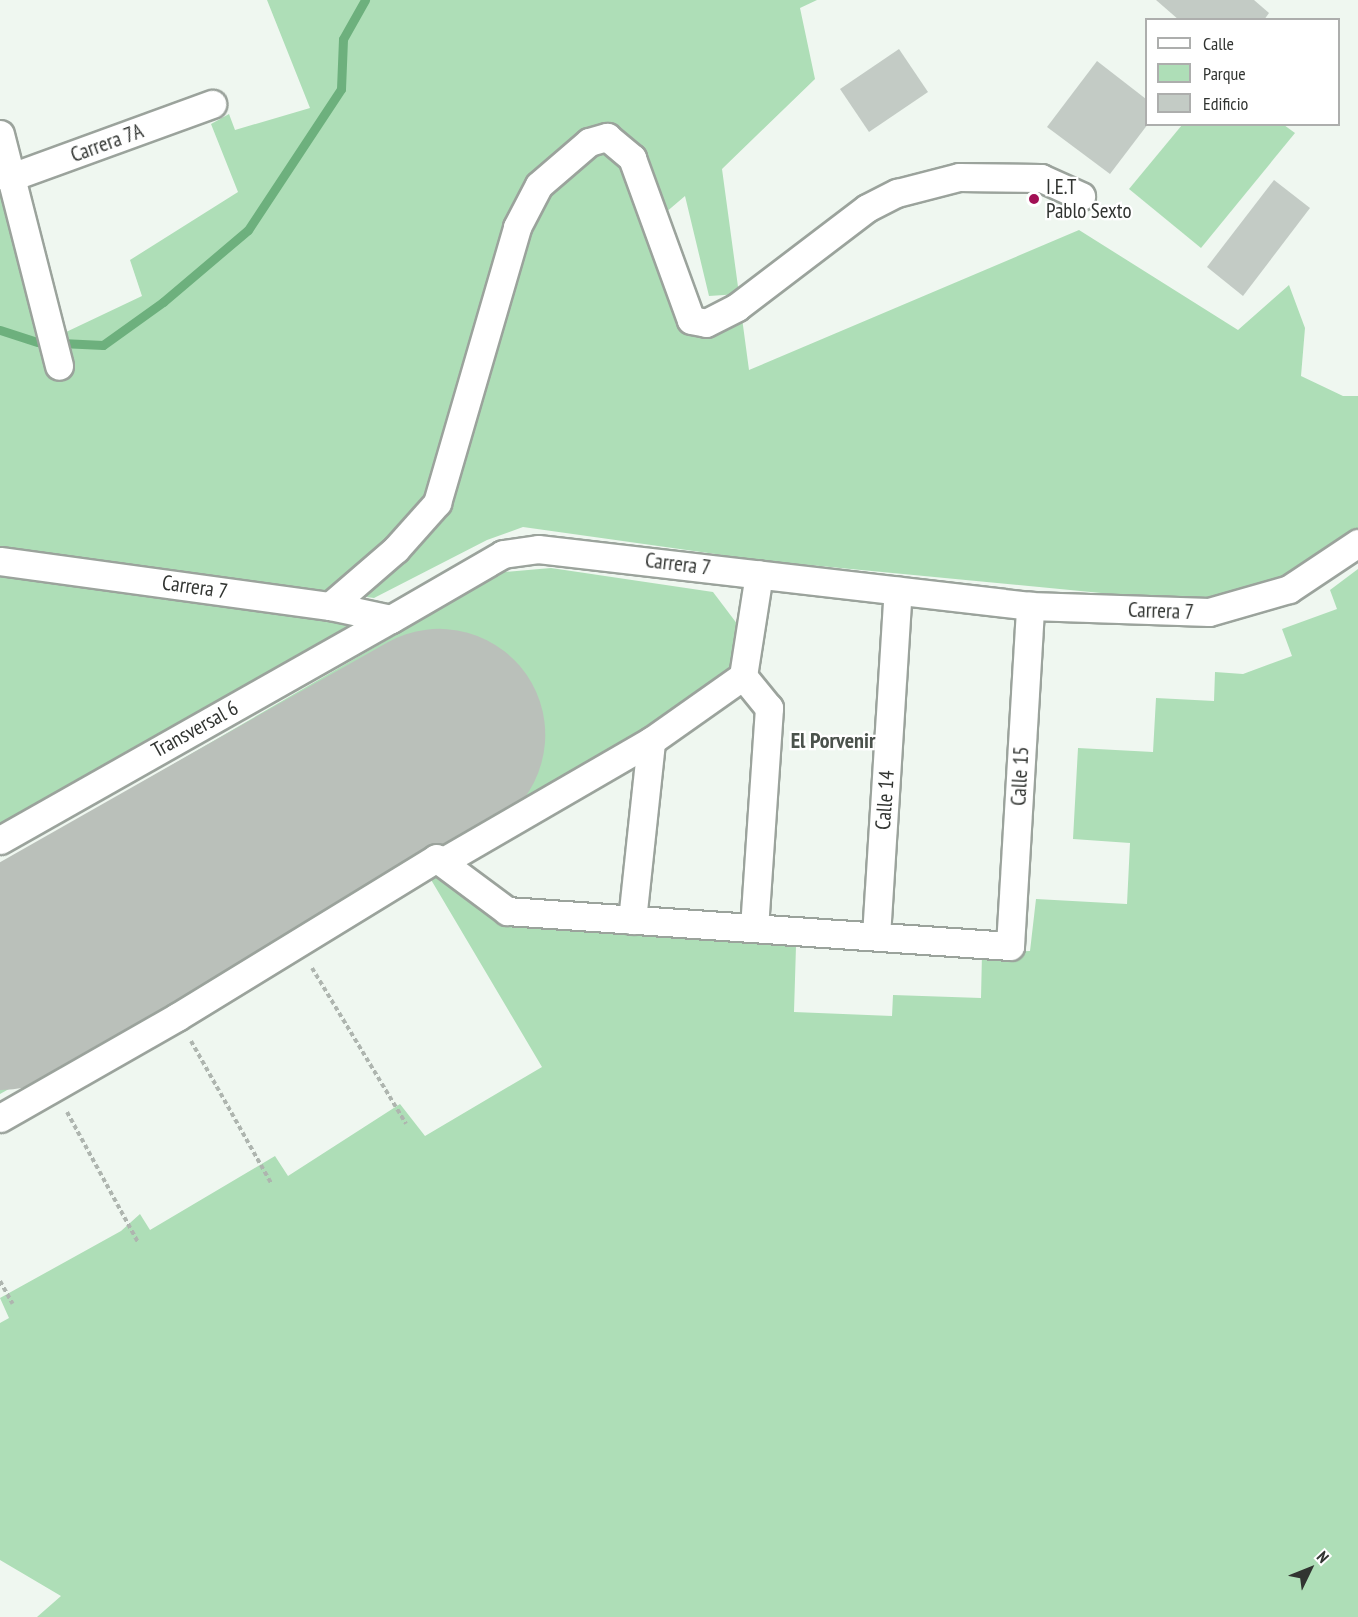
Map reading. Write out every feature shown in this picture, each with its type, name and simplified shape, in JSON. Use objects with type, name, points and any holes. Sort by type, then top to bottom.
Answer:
[{"type":"street","name":"Carrera 7A","points":[[7,176],[212,104]]},
{"type":"street","points":[[0,134],[7,176],[59,366]]},
{"type":"street","points":[[330,606],[396,549],[437,504],[517,227],[539,185],[589,142],[607,137],[632,158],[691,320],[706,323],[737,307],[867,208],[897,193],[959,177],[1041,178],[1080,196]]},
{"type":"street","name":"Carrera 7","points":[[0,561],[330,606],[391,619],[503,554],[538,549],[1030,606],[1209,612],[1289,589],[1358,543]]},
{"type":"street","points":[[442,862],[651,741],[743,676],[759,574]]},
{"type":"street","name":"Calle 14","points":[[876,936],[898,591]]},
{"type":"street","name":"Calle 15","points":[[876,936],[1010,945],[1030,606]]},
{"type":"street","name":"Transversal 6","points":[[0,840],[391,619]]},
{"type":"street","points":[[743,676],[769,708],[754,928]]},
{"type":"street","points":[[632,920],[651,741]]},
{"type":"street","points":[[0,1118],[177,1017],[436,858],[507,911],[876,936]]},
{"type":"path","points":[[298,944],[406,1124]]},
{"type":"path","points":[[177,1017],[271,1184]]},
{"type":"path","points":[[54,1088],[138,1242]]},
{"type":"path","points":[[0,1281],[13,1304]]},
{"type":"green space","points":[[267,0],[817,0],[800,8],[815,79],[722,169],[739,294],[709,296],[685,196],[651,225],[687,328],[742,318],[749,370],[1079,230],[1238,330],[1289,285],[1305,328],[1301,376],[1343,396],[1358,396],[1358,530],[1292,576],[1204,603],[758,560],[523,527],[487,540],[374,598],[0,546],[0,182],[56,376],[72,367],[64,333],[142,296],[130,260],[238,192],[211,124],[229,114],[235,130],[310,108]]},
{"type":"green space","points":[[1181,126],[1285,126],[1295,133],[1201,248],[1129,189]]},
{"type":"green space","points":[[551,568],[713,592],[741,629],[736,673],[608,753],[0,1094],[0,865],[504,572]]},
{"type":"green space","points":[[1358,569],[1358,1617],[37,1617],[61,1596],[0,1560],[0,1323],[9,1318],[0,1298],[121,1231],[140,1214],[150,1230],[275,1156],[288,1176],[400,1104],[425,1136],[542,1067],[430,878],[441,872],[505,921],[796,946],[794,1012],[892,1016],[893,995],[981,998],[982,953],[1030,951],[1036,899],[1127,904],[1130,843],[1073,839],[1078,748],[1153,752],[1156,698],[1214,701],[1215,672],[1243,674],[1292,656],[1282,629],[1337,609],[1330,590]]},
{"type":"green space","points":[[0,571],[367,624],[0,825]]},
{"type":"building","points":[[1156,0],[1254,0],[1269,13],[1265,18],[1177,18]]},
{"type":"building","points":[[899,49],[928,92],[869,132],[840,89]]},
{"type":"building","points":[[1097,61],[1145,98],[1146,126],[1110,174],[1047,127]]},
{"type":"building","points":[[1274,180],[1310,208],[1243,296],[1207,267]]},
{"type":"waterway","points":[[61,343],[103,345],[163,302],[248,230],[341,89],[343,39],[365,0]]},
{"type":"waterway","points":[[0,330],[37,342]]},
{"type":"runway","points":[[0,984],[439,735]]},
{"type":"place","name":"I.E.T Pablo Sexto","points":[[1034,199]]},
{"type":"district","name":"El Porvenir","points":[[833,741]]}]
